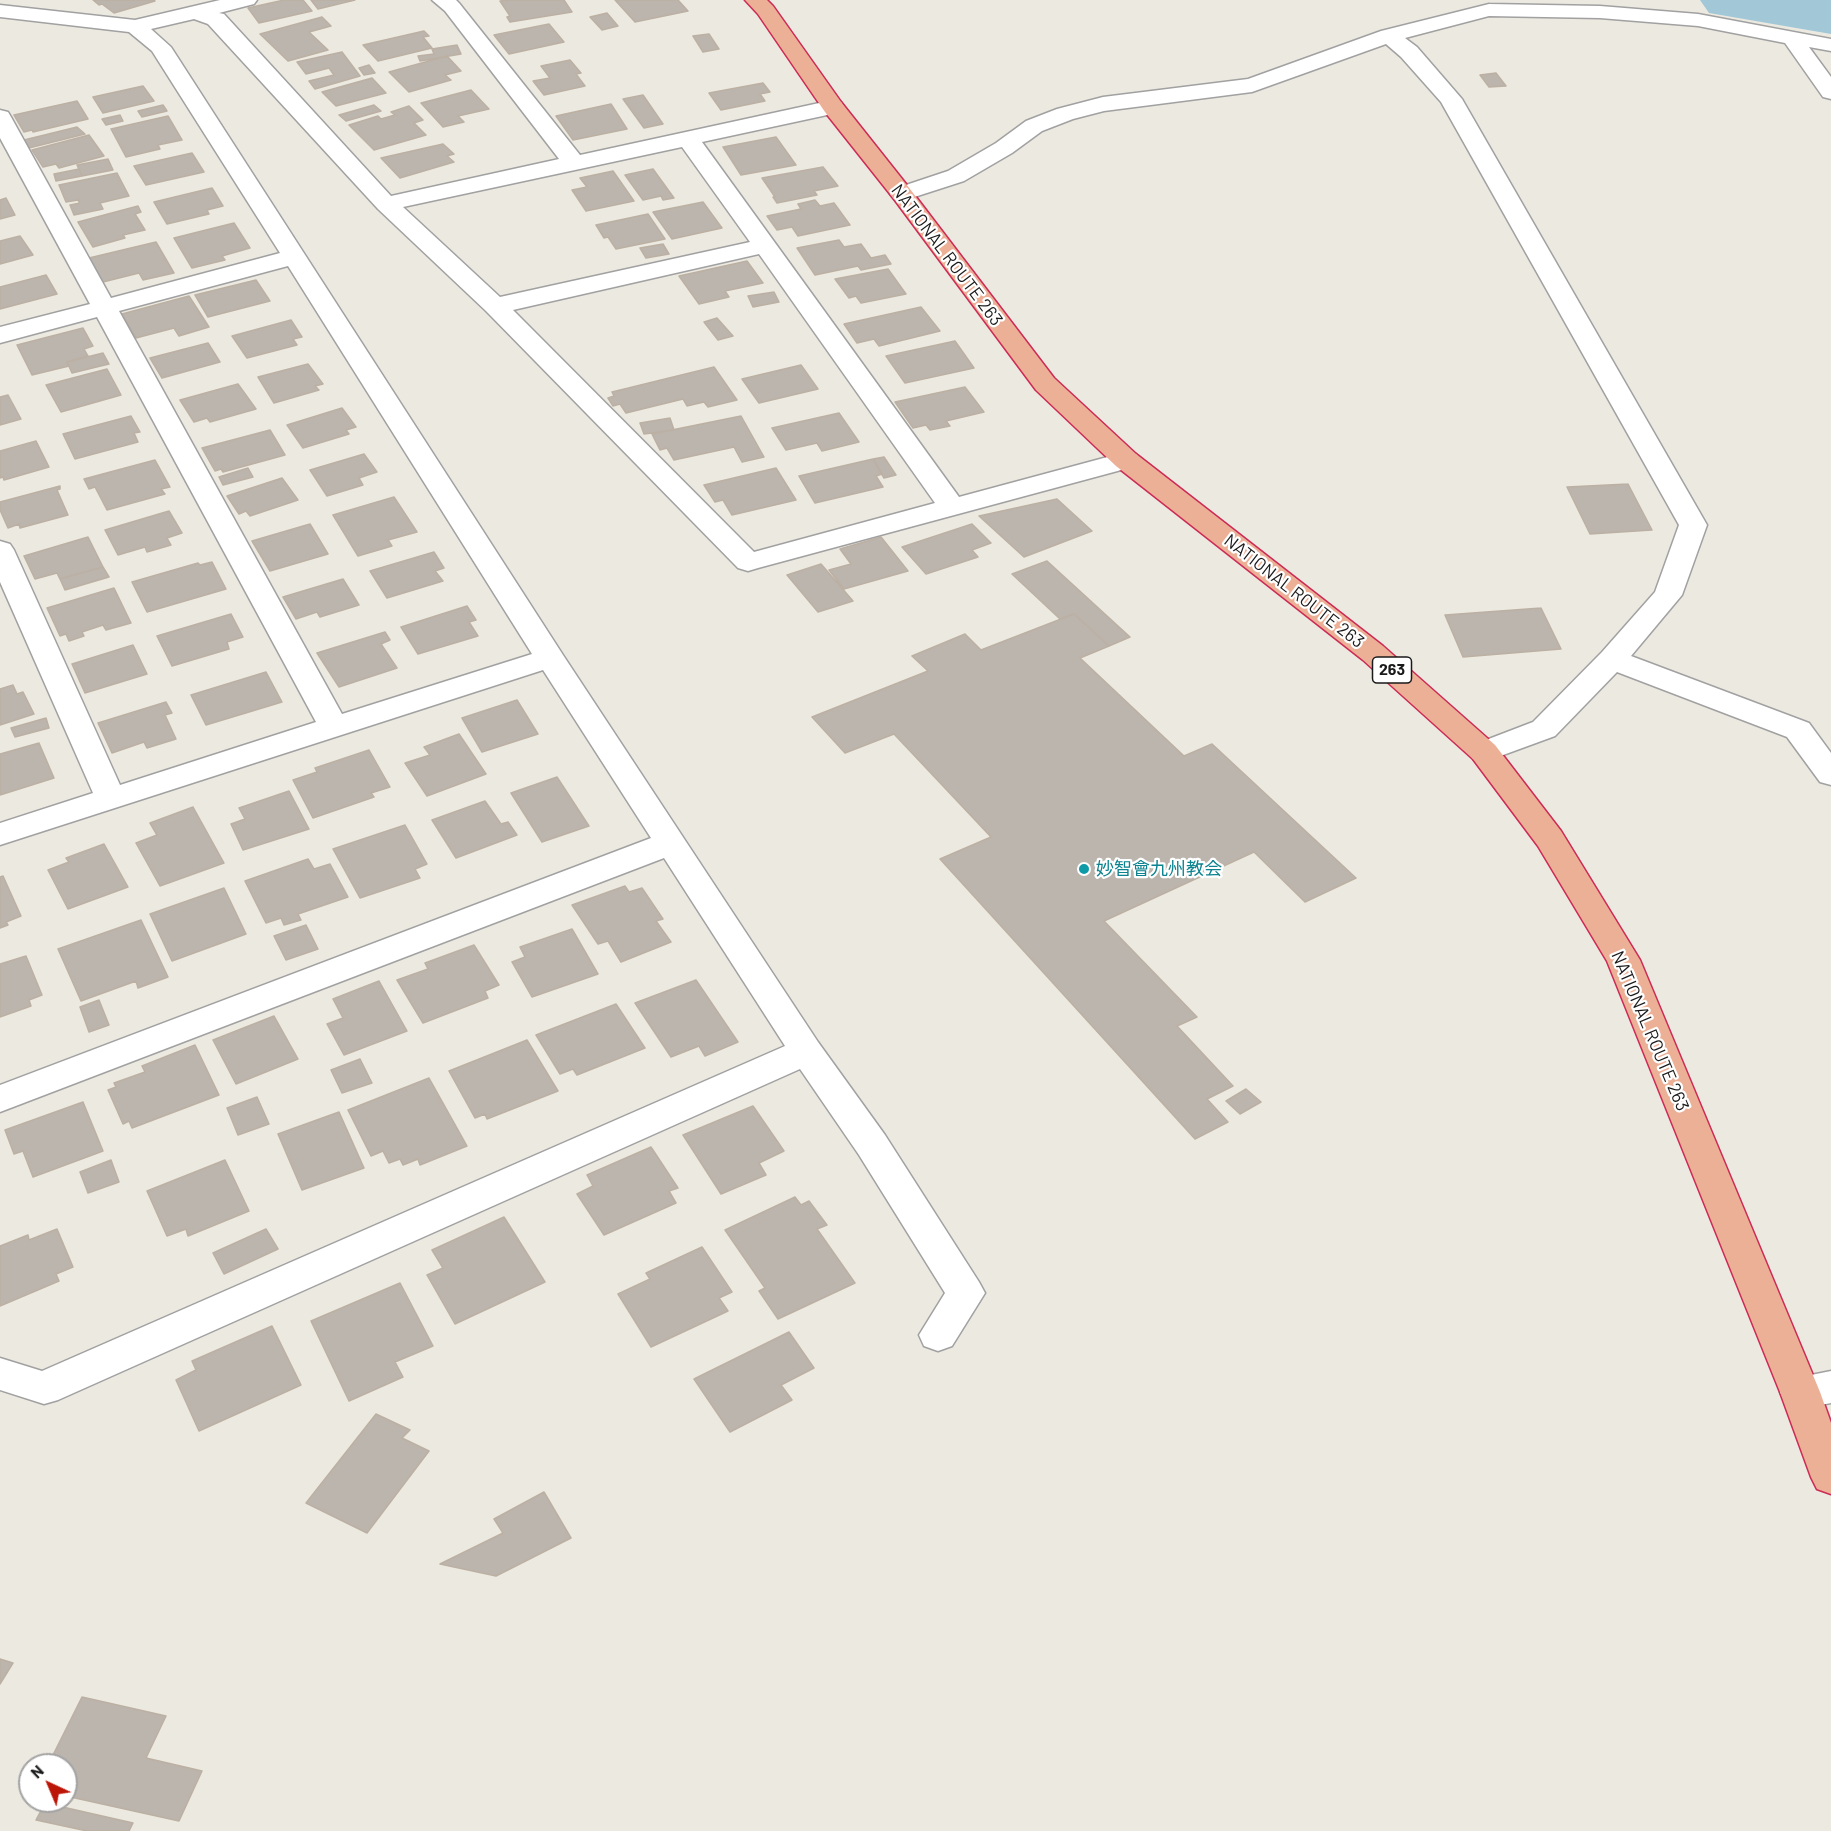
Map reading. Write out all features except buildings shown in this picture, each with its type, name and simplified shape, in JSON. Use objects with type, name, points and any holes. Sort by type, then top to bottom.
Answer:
[{"type":"highway","name":"NATIONAL ROUTE 263","points":[[755,0],[766,10],[833,107],[902,194],[1045,384],[1126,460],[1373,653],[1484,752],[1550,839],[1623,960],[1815,1390],[1831,1477]]},
{"type":"street","points":[[135,26],[247,0]]},
{"type":"street","points":[[442,0],[452,7],[574,163]]},
{"type":"street","points":[[0,11],[70,9],[135,26],[160,47],[550,658],[806,1051],[872,1145],[966,1293],[938,1335]]},
{"type":"street","points":[[902,194],[957,176],[1004,148],[1034,126],[1065,114],[1103,104],[1252,85],[1389,36],[1489,10],[1600,12],[1698,20],[1831,45]]},
{"type":"street","points":[[195,12],[216,19],[386,204],[495,306],[748,562],[1126,460]]},
{"type":"street","points":[[1389,36],[1409,52],[1451,99],[1693,525],[1668,595],[1612,660],[1544,729],[1484,752]]},
{"type":"street","points":[[1797,37],[1796,45],[1831,92]]},
{"type":"street","points":[[386,204],[833,107]]},
{"type":"street","points":[[0,117],[333,726]]},
{"type":"street","points":[[688,139],[952,507]]},
{"type":"street","points":[[495,306],[764,246]]},
{"type":"street","points":[[0,335],[294,257]]},
{"type":"street","points":[[0,550],[110,797]]},
{"type":"street","points":[[0,834],[550,658]]},
{"type":"street","points":[[1612,660],[1798,730],[1831,775]]},
{"type":"street","points":[[0,1099],[671,843]]},
{"type":"street","points":[[0,1374],[44,1388],[806,1051]]},
{"type":"waterway","points":[[1730,0],[1831,16]]},
{"type":"place","name":"妙智會九州教会","points":[[1084,869]]}]
